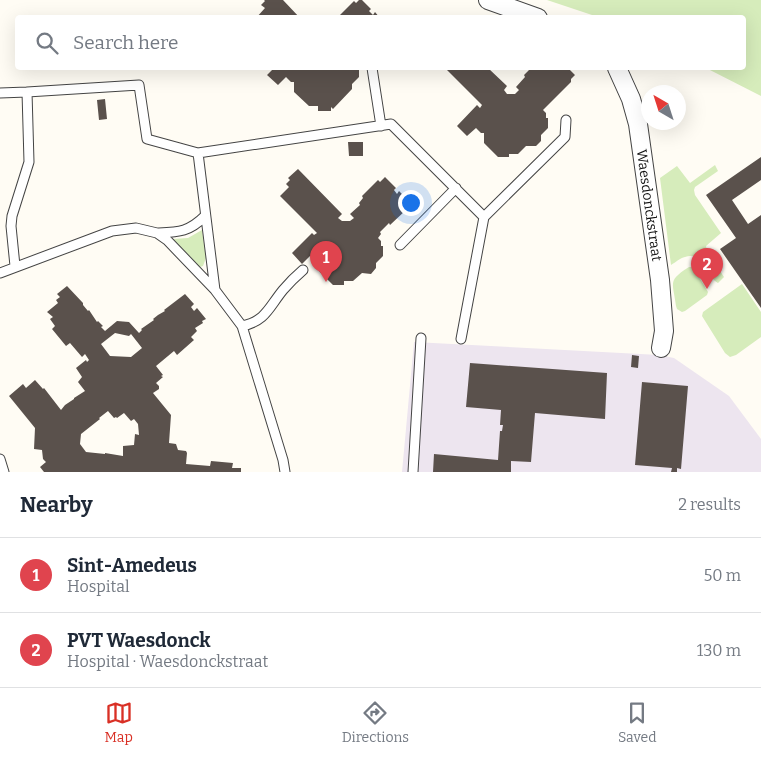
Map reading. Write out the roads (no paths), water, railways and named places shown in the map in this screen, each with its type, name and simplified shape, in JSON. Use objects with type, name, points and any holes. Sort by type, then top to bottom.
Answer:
[{"type":"street","points":[[488,0],[530,15]]},
{"type":"street","name":"Waesdonckstraat","points":[[618,70],[631,99],[638,124],[660,280],[664,331],[661,348]]},
{"type":"lane","points":[[372,70],[381,126]]},
{"type":"lane","points":[[0,93],[139,85],[147,139],[198,153],[391,124],[484,217]]},
{"type":"lane","points":[[15,266],[11,226],[12,216],[28,162],[27,92]]},
{"type":"lane","points":[[461,339],[484,217],[565,136],[566,120]]},
{"type":"lane","points":[[198,153],[215,290]]},
{"type":"lane","points":[[400,246],[456,188]]},
{"type":"lane","points":[[0,272],[124,229],[136,228],[157,233],[179,232],[198,224],[205,216]]},
{"type":"lane","points":[[157,233],[167,240],[215,290],[242,326],[285,472]]},
{"type":"lane","points":[[242,326],[251,324],[265,314],[283,289],[303,270]]},
{"type":"lane","points":[[413,472],[421,338]]},
{"type":"lane","points":[[0,460],[4,472]]},
{"type":"place","name":"Sint-Amedeus","points":[[326,282]]},
{"type":"place","name":"PVT Waesdonck","points":[[707,289]]}]
